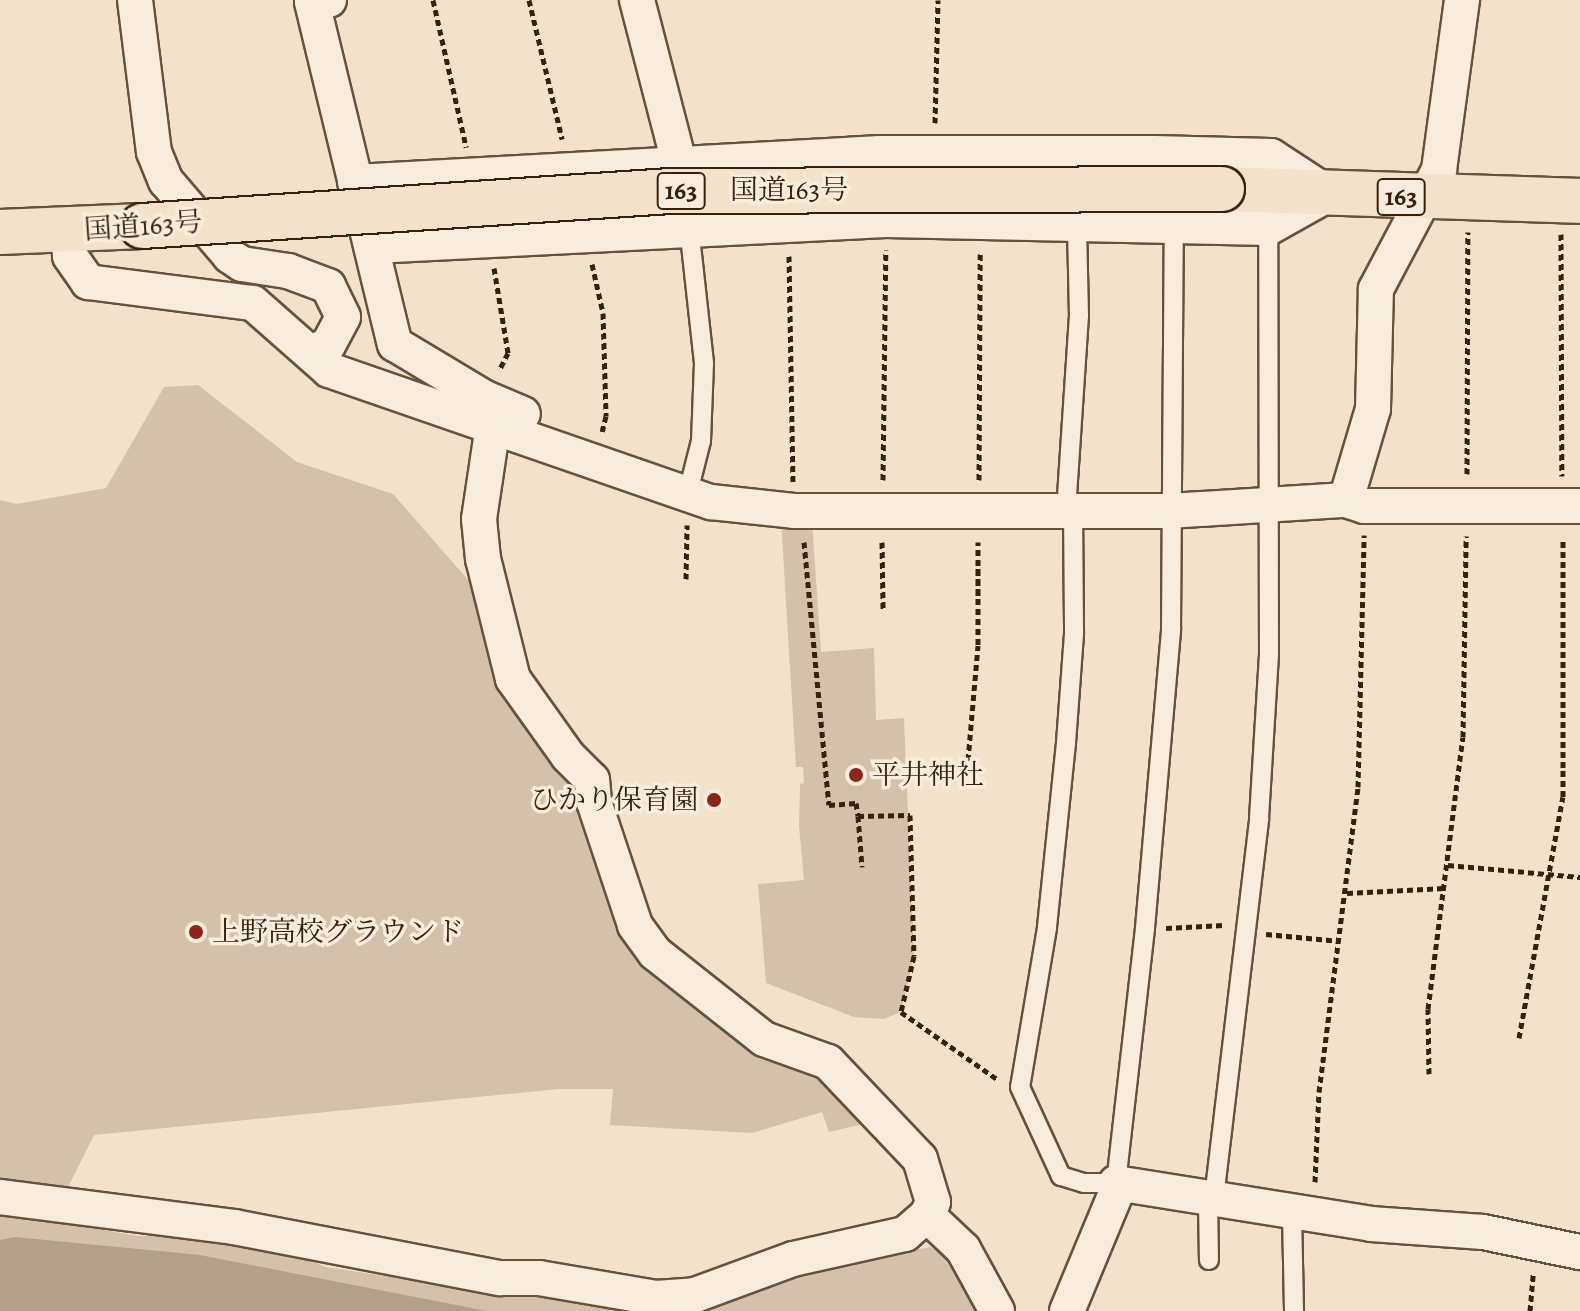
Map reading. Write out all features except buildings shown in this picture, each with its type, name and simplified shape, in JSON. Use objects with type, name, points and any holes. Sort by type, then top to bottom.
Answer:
[{"type":"highway","name":"国道163号","points":[[0,232],[68,232],[671,191],[1222,189],[1570,201]]},
{"type":"street","points":[[135,0],[154,152],[166,181],[230,256],[328,286],[343,317],[328,345],[312,352]]},
{"type":"street","points":[[329,0],[312,2],[355,182],[374,246],[395,344],[489,412],[641,476],[711,502],[802,511],[1169,511],[1355,503],[1571,506]]},
{"type":"street","points":[[637,0],[679,162]]},
{"type":"street","points":[[1355,503],[1373,409],[1376,289],[1439,170],[1462,0]]},
{"type":"street","points":[[355,182],[679,162],[934,153],[1271,156],[1329,194],[1268,228],[1077,227],[886,220],[584,232],[374,246]]},
{"type":"street","points":[[68,232],[70,256],[88,282],[253,303],[329,370],[489,412],[598,446],[643,463],[641,476]]},
{"type":"street","points":[[0,1197],[234,1227],[500,1278],[539,1278],[656,1298],[695,1295],[793,1259],[905,1234],[927,1215],[933,1202],[920,1159],[828,1062],[764,1039],[655,953],[635,925],[594,802],[592,780],[568,756],[513,679],[483,559],[479,519],[489,412]]},
{"type":"street","points":[[1067,1311],[1106,1220],[1116,1183],[1302,1215],[1483,1232],[1580,1252]]},
{"type":"street","points":[[927,1215],[963,1249],[997,1311]]},
{"type":"lane","points":[[688,492],[701,441],[704,363],[689,227]]},
{"type":"lane","points":[[1077,227],[1079,316],[1070,511],[1074,634],[1047,928],[1020,1087],[1061,1176],[1084,1183],[1116,1183],[1145,928],[1171,629],[1169,511],[1174,229]]},
{"type":"lane","points":[[1209,1260],[1211,1199],[1259,818],[1268,669],[1268,228]]},
{"type":"lane","points":[[1294,1311],[1302,1215]]},
{"type":"path","points":[[433,0],[472,175]]},
{"type":"path","points":[[529,0],[569,171]]},
{"type":"path","points":[[934,153],[938,0]]},
{"type":"path","points":[[1429,1074],[1428,1009],[1463,737],[1468,199]]},
{"type":"path","points":[[1519,1038],[1563,797],[1571,506],[1570,201]]},
{"type":"path","points":[[883,609],[886,220]]},
{"type":"path","points":[[787,223],[795,375],[793,490],[802,511],[817,722],[829,805],[856,803],[862,867]]},
{"type":"path","points":[[584,232],[603,313],[606,416],[598,446]]},
{"type":"path","points":[[489,238],[508,353],[489,412]]},
{"type":"path","points":[[686,579],[688,492]]},
{"type":"path","points":[[1302,1215],[1347,893],[1363,706],[1355,503]]},
{"type":"path","points":[[858,816],[910,815],[914,956],[901,1012],[1011,1089],[1020,1087]]},
{"type":"path","points":[[1448,865],[1580,877]]},
{"type":"path","points":[[1347,893],[1445,888]]},
{"type":"path","points":[[1145,928],[1244,928],[1340,941]]},
{"type":"shaded area","points":[[198,385],[297,462],[393,494],[483,597],[583,783],[623,925],[804,1061],[872,1122],[829,1132],[822,1112],[752,1133],[610,1125],[613,1089],[559,1089],[94,1135],[66,1191],[0,1182],[0,500],[17,504],[106,488],[164,387]]},
{"type":"shaded area","name":"平井神社","points":[[781,520],[812,521],[821,652],[874,648],[876,720],[904,718],[914,956],[901,1012],[884,1019],[854,1017],[766,983],[758,884],[804,880],[799,826],[803,767],[796,767]]},
{"type":"shaded area","points":[[0,1212],[138,1236],[194,1236],[279,1249],[326,1267],[495,1293],[801,1273],[930,1247],[951,1258],[978,1311],[0,1311]]},
{"type":"shaded area","points":[[15,1237],[200,1255],[487,1311],[0,1311],[0,1240]]},
{"type":"place","name":"平井神社","points":[[856,775]]},
{"type":"place","name":"ひかり保育園","points":[[714,800]]},
{"type":"place","name":"上野高校グラウンド","points":[[196,932]]}]
